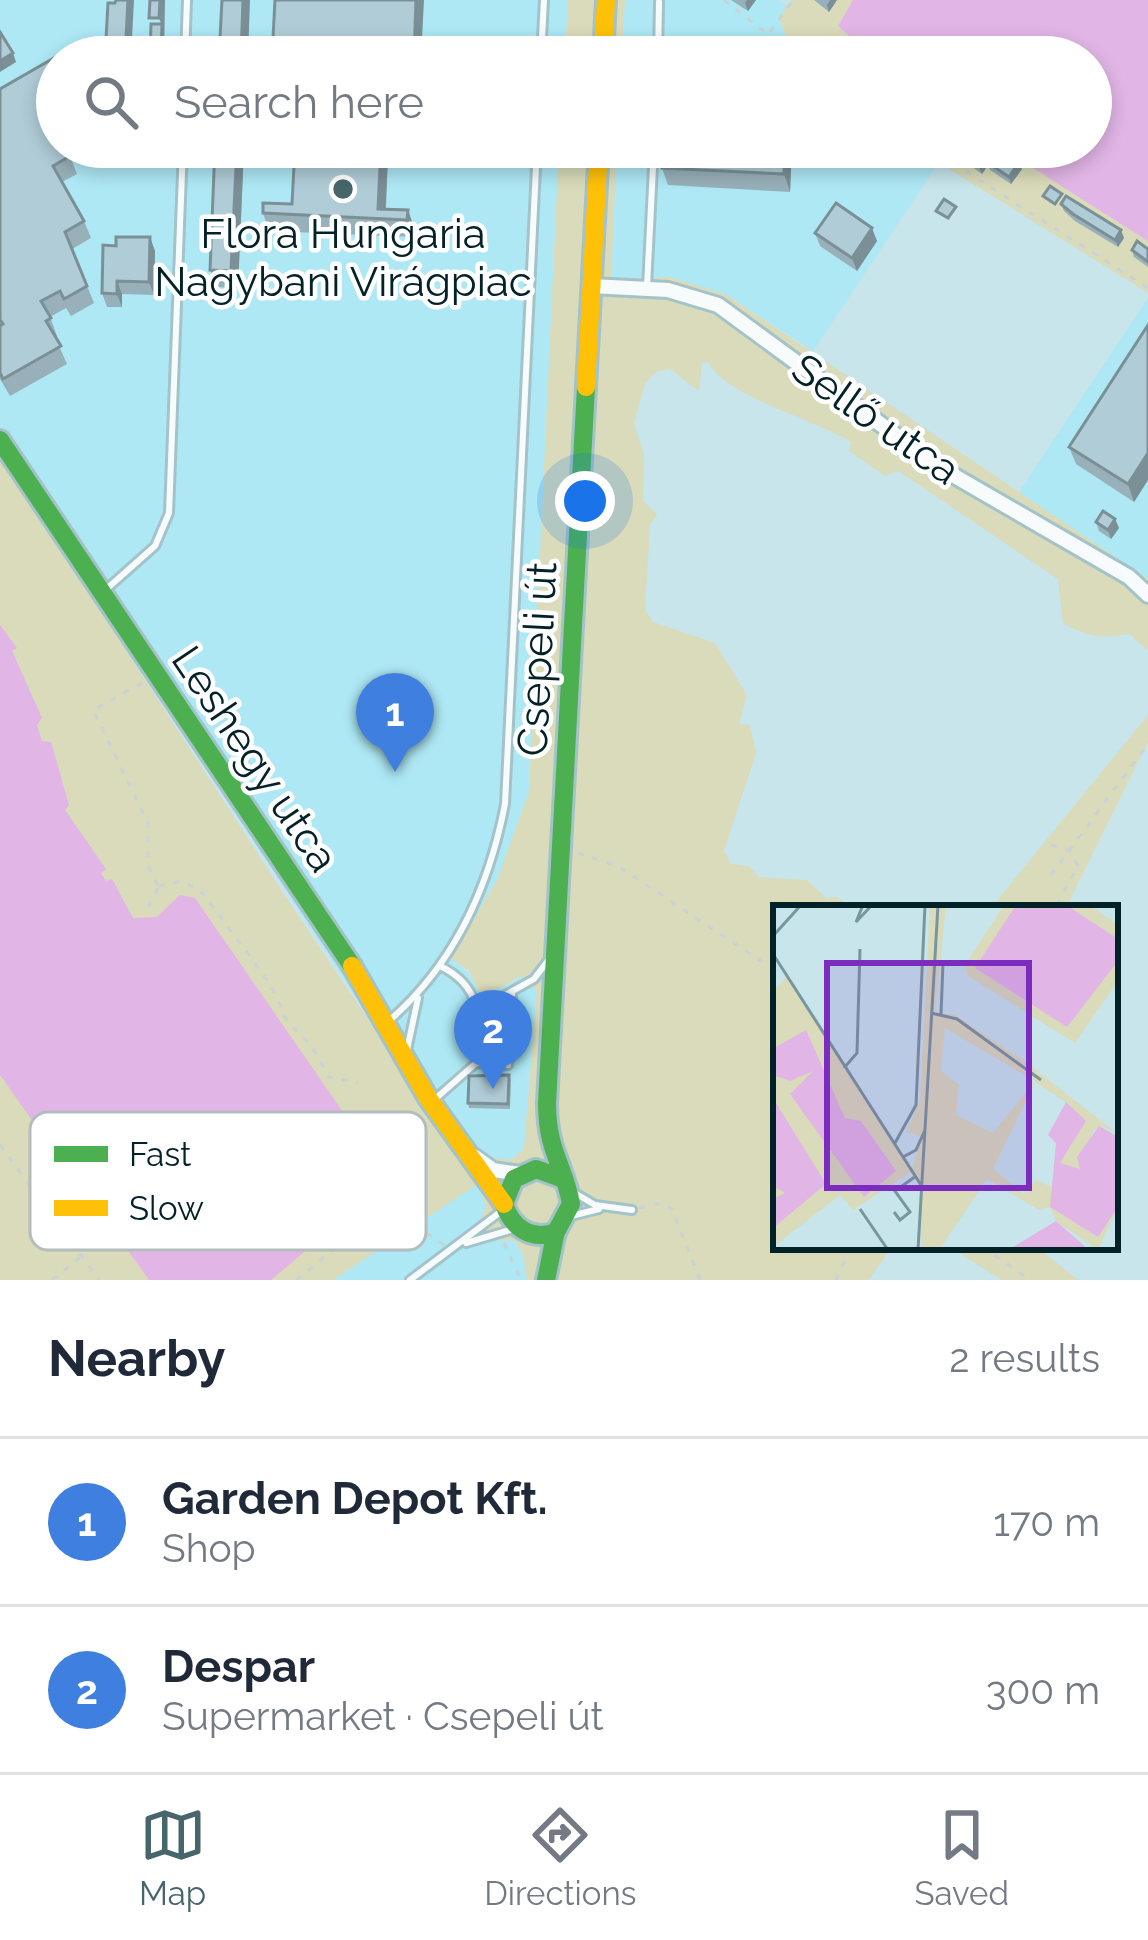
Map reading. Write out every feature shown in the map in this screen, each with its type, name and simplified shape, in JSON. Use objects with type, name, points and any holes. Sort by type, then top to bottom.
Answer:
[{"type":"street","points":[[604,36],[606,0]]},
{"type":"street","name":"Csepeli út","points":[[564,1183],[549,1144],[547,1102],[597,168]]},
{"type":"street","name":"Sellő utca","points":[[591,286],[647,287],[699,297],[738,317],[939,467],[1129,578],[1148,595]]},
{"type":"street","name":"Leshegy utca","points":[[0,440],[388,1023],[431,1102],[504,1206]]},
{"type":"street","name":"Csepeli út","points":[[521,1173],[537,1146],[547,1102]]},
{"type":"street","name":"Leshegy utca","points":[[445,1123],[484,1165],[521,1173]]},
{"type":"street","points":[[543,1170],[564,1183],[562,1224],[542,1280],[536,1258],[504,1206],[509,1184],[521,1173],[543,1170]]},
{"type":"street","points":[[519,1231],[543,1236],[562,1224]]},
{"type":"lane","points":[[186,36],[187,0]]},
{"type":"lane","points":[[542,36],[544,0]]},
{"type":"lane","points":[[658,36],[659,2]]},
{"type":"lane","points":[[100,596],[155,546],[169,513],[182,168]]},
{"type":"lane","points":[[388,1023],[440,966],[493,867],[505,804],[536,168]]},
{"type":"lane","points":[[647,287],[653,168]]},
{"type":"lane","points":[[479,1009],[534,979],[556,950]]},
{"type":"lane","points":[[440,966],[465,980],[479,1009],[476,1063]]},
{"type":"lane","points":[[431,1102],[476,1063],[508,1065],[512,994]]},
{"type":"lane","points":[[405,1058],[418,995]]},
{"type":"lane","points":[[490,1064],[496,1002]]},
{"type":"lane","points":[[564,1183],[595,1205],[632,1210]]},
{"type":"lane","points":[[410,1280],[504,1206]]},
{"type":"lane","points":[[562,1224],[595,1209],[632,1210]]},
{"type":"lane","points":[[454,1249],[495,1233],[519,1231]]},
{"type":"lane","points":[[429,1266],[436,1280]]},
{"type":"path","points":[[724,0],[774,36]]},
{"type":"path","points":[[770,32],[794,0]]},
{"type":"path","points":[[961,168],[1148,288]]},
{"type":"path","points":[[154,676],[93,710],[148,823],[148,866],[159,886]]},
{"type":"path","points":[[1052,875],[1148,745]]},
{"type":"path","points":[[1051,845],[1070,851],[1078,870],[1057,905]]},
{"type":"path","points":[[564,851],[618,866],[773,969]]},
{"type":"path","points":[[148,907],[159,886],[181,881],[201,891],[272,985],[287,1021],[311,1045],[329,1077],[358,1083]]},
{"type":"path","points":[[0,1144],[30,1185]]},
{"type":"path","points":[[632,1210],[661,1203],[672,1209],[700,1280]]},
{"type":"path","points":[[495,1233],[521,1280]]},
{"type":"path","points":[[426,1234],[454,1249]]},
{"type":"path","points":[[78,1250],[99,1280]]},
{"type":"path","points":[[296,1280],[334,1250]]},
{"type":"path","points":[[836,1280],[850,1250]]},
{"type":"path","points":[[986,1250],[1031,1280]]},
{"type":"path","points":[[52,1280],[82,1256]]},
{"type":"shaded area","points":[[0,0],[568,0],[566,36],[36,36],[36,168],[558,168],[529,792],[497,880],[452,958],[477,982],[507,986],[521,976],[537,991],[524,1148],[511,1160],[501,1160],[485,1194],[490,1241],[514,1240],[523,1254],[527,1280],[333,1280],[378,1250],[426,1250],[426,1218],[478,1183],[0,456]]},
{"type":"shaded area","points":[[625,0],[778,0],[787,6],[779,18],[786,36],[623,36]]},
{"type":"shaded area","points":[[853,0],[1148,0],[1148,241],[1033,168],[1112,168],[1112,36],[849,36],[838,26]]},
{"type":"shaded area","points":[[616,168],[935,168],[813,351],[727,295],[610,281]]},
{"type":"shaded area","points":[[1148,298],[1148,579],[1017,495]]},
{"type":"shaded area","points":[[0,625],[17,648],[12,651],[42,718],[37,725],[42,741],[51,742],[69,805],[65,810],[106,869],[101,873],[106,881],[112,879],[133,918],[157,917],[180,895],[195,898],[343,1112],[30,1112],[30,1117],[0,1075]]},
{"type":"shaded area","points":[[128,1250],[307,1250],[271,1280],[149,1280]]},
{"type":"green space","points":[[568,0],[625,0],[623,36],[566,36]]},
{"type":"green space","points":[[791,0],[1148,0],[1148,293],[948,168],[1112,168],[1112,36],[786,36],[779,18]]},
{"type":"green space","points":[[558,168],[616,168],[611,280],[670,277],[727,295],[1148,579],[1148,651],[1130,634],[1079,631],[1063,623],[1058,579],[898,471],[885,476],[849,451],[851,442],[752,397],[718,375],[708,362],[702,363],[699,391],[670,369],[656,372],[645,384],[634,423],[644,455],[643,500],[657,515],[650,525],[645,611],[653,622],[715,643],[747,695],[739,724],[750,725],[756,753],[724,851],[731,864],[749,866],[759,877],[807,880],[826,898],[837,897],[847,905],[773,905],[773,1250],[890,1250],[869,1280],[527,1280],[523,1254],[514,1240],[489,1241],[480,1220],[486,1207],[478,1184],[426,1218],[426,1112],[30,1112],[30,1250],[378,1250],[333,1280],[0,1280],[0,456],[291,905],[478,1182],[494,1158],[511,1160],[524,1148],[537,991],[521,976],[482,998],[469,971],[451,958],[497,880],[529,792]]},
{"type":"green space","points":[[1148,715],[1148,742],[1067,905],[993,905]]},
{"type":"green space","points":[[954,1250],[1041,1250],[1078,1280],[1002,1280]]},
{"type":"building","points":[[128,0],[126,36],[106,36],[108,3]]},
{"type":"building","points":[[150,0],[160,0],[159,18],[149,18]]},
{"type":"building","points":[[222,0],[243,0],[242,36],[220,36]]},
{"type":"building","points":[[275,0],[416,0],[415,36],[273,36]]},
{"type":"building","points":[[151,24],[162,24],[162,36],[151,36]]},
{"type":"building","points":[[0,32],[13,53],[0,61]]},
{"type":"building","points":[[36,68],[36,168],[54,168],[84,221],[65,232],[87,286],[64,299],[60,291],[41,301],[61,346],[3,379],[0,373],[0,89]]},
{"type":"building","points":[[214,168],[236,168],[231,271],[210,270]]},
{"type":"building","points":[[294,168],[380,168],[378,209],[408,210],[407,220],[263,213],[263,203],[292,204]]},
{"type":"building","points":[[662,168],[784,168],[784,174]]},
{"type":"building","points":[[1050,186],[1062,194],[1055,204],[1043,196]]},
{"type":"building","points":[[1066,196],[1121,230],[1115,240],[1061,204]]},
{"type":"building","points":[[944,199],[956,207],[948,218],[936,211]]},
{"type":"building","points":[[836,203],[872,228],[852,258],[815,233]]},
{"type":"building","points":[[116,237],[150,237],[149,282],[117,281],[117,294],[102,293],[103,245],[116,246]]},
{"type":"building","points":[[1137,241],[1148,249],[1148,262],[1132,250]]},
{"type":"building","points":[[1148,325],[1148,453],[1128,484],[1069,447]]},
{"type":"building","points":[[1103,511],[1115,519],[1108,530],[1096,522]]},
{"type":"building","points":[[509,1075],[508,1104],[468,1103],[469,1076]]},
{"type":"traffic: fast","points":[[561,1178],[536,1169],[514,1179],[504,1204],[517,1226],[538,1235],[556,1232],[571,1204],[550,1134],[547,1103],[586,387]]},
{"type":"traffic: fast","points":[[0,440],[352,966]]},
{"type":"traffic: fast","points":[[546,1280],[556,1231]]},
{"type":"traffic: slow","points":[[604,36],[606,0]]},
{"type":"traffic: slow","points":[[586,387],[598,168]]},
{"type":"traffic: slow","points":[[352,966],[428,1098],[504,1204]]},
{"type":"place","name":"Flora Hungaria Nagybani Virágpiac","points":[[343,189]]},
{"type":"place","name":"Garden Depot Kft.","points":[[395,772]]},
{"type":"place","name":"Despar","points":[[493,1089]]}]
